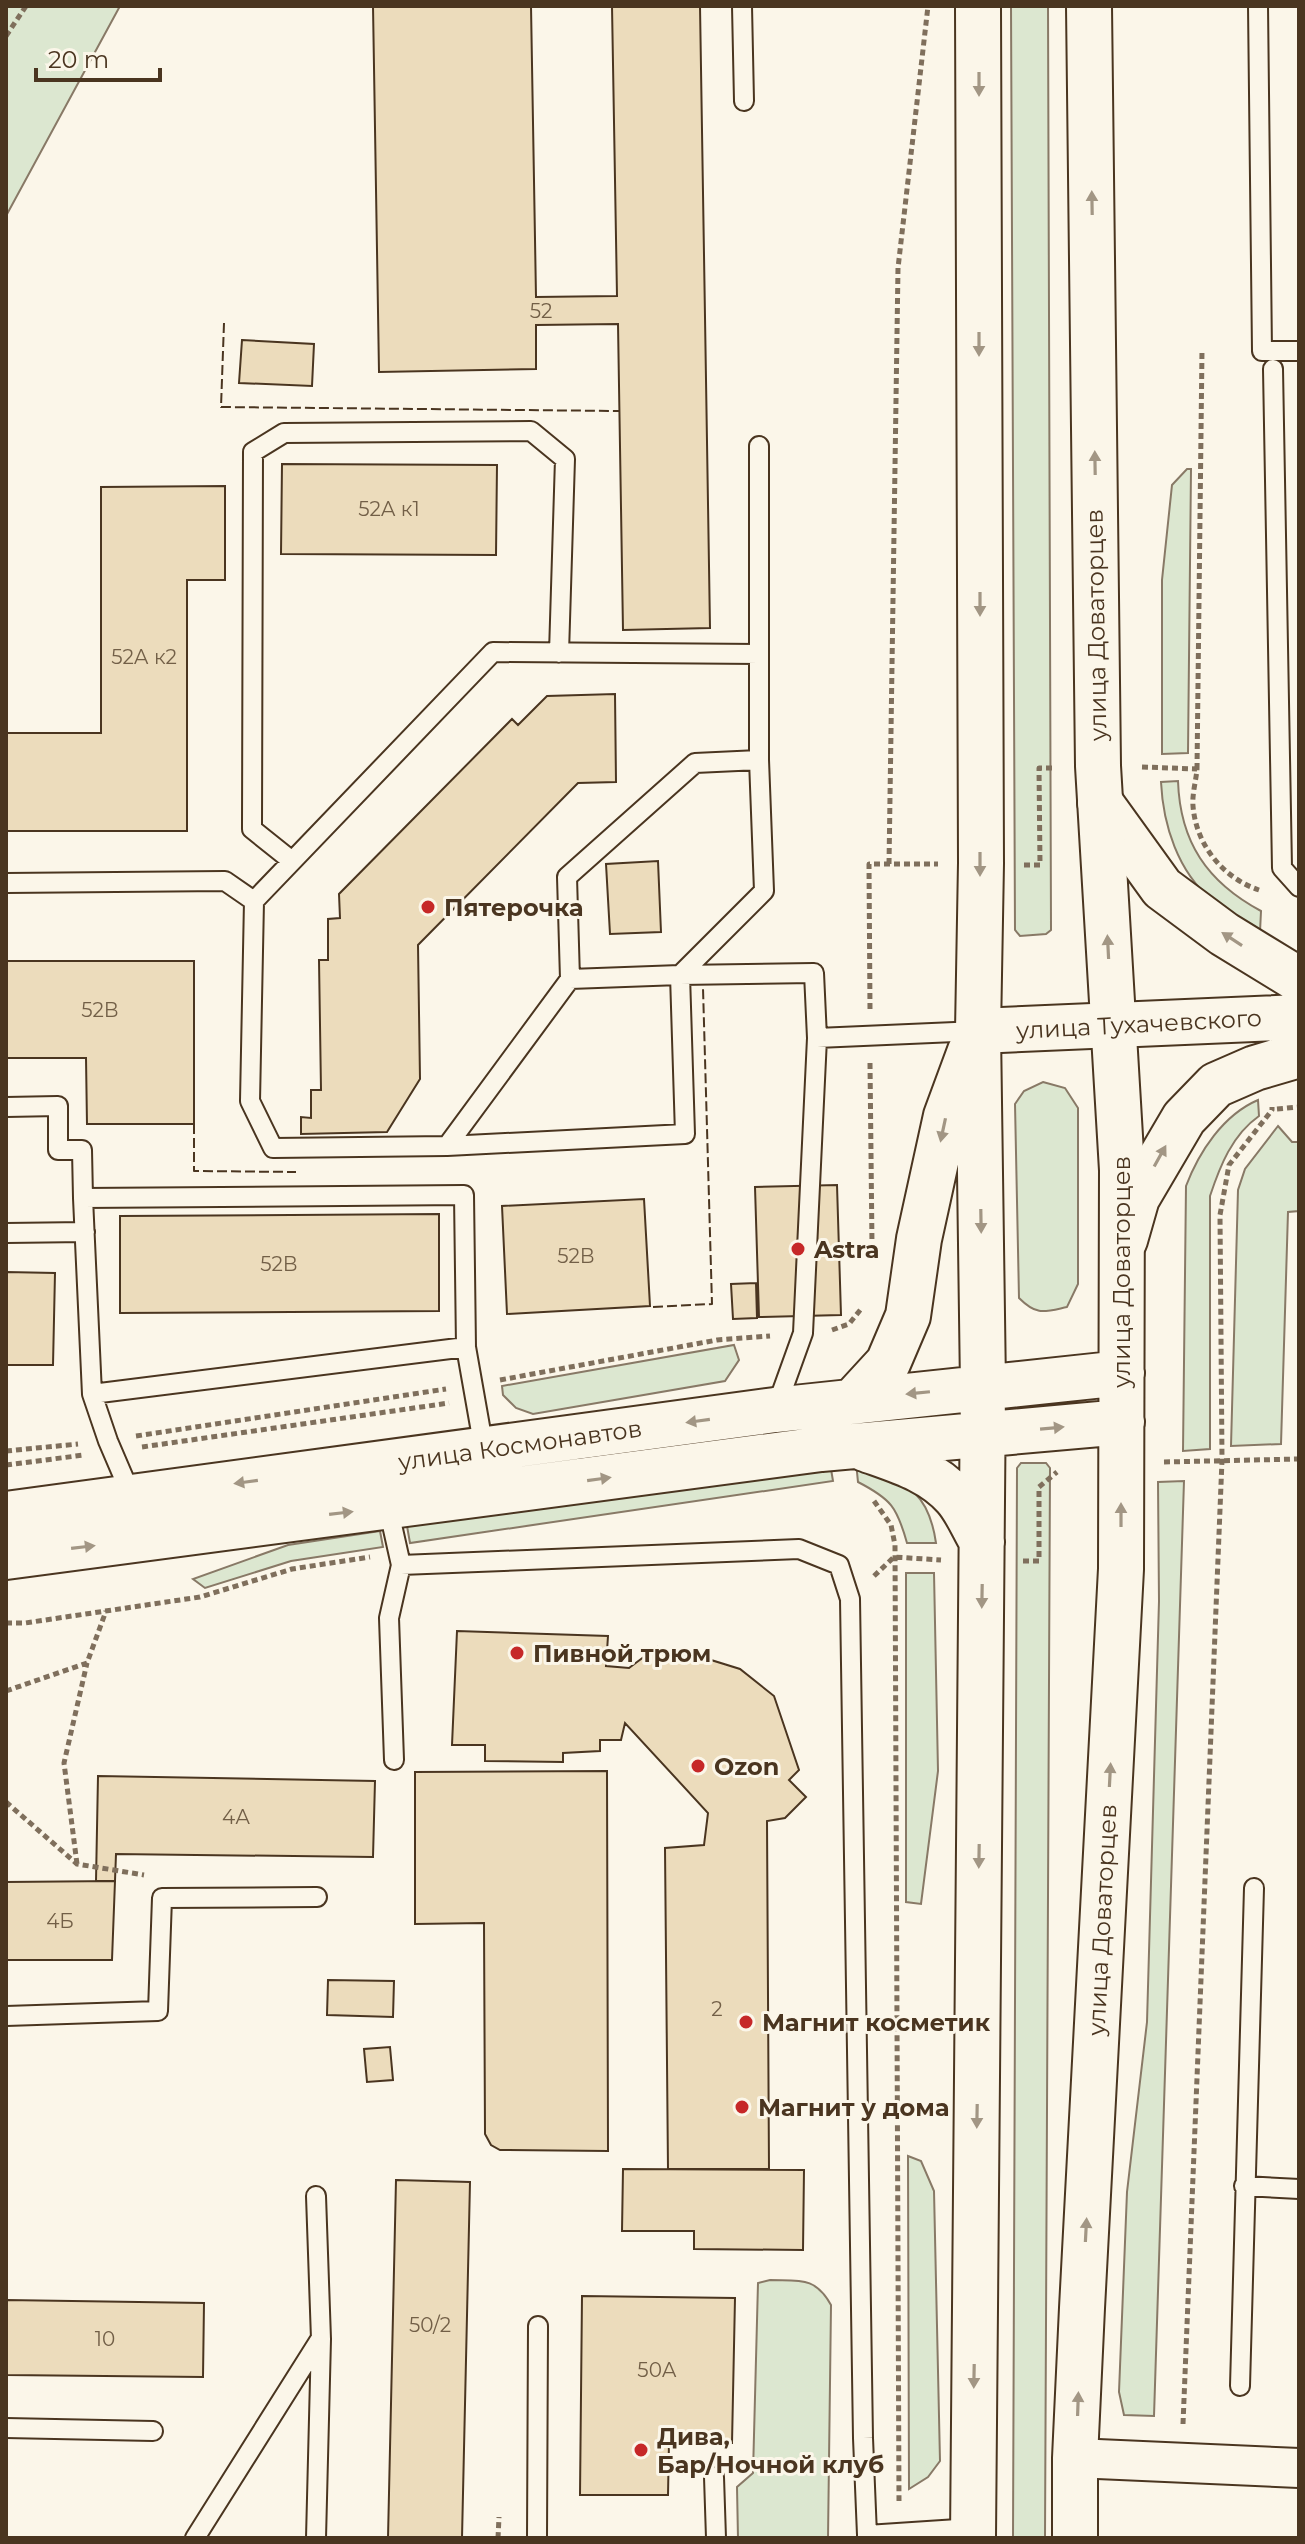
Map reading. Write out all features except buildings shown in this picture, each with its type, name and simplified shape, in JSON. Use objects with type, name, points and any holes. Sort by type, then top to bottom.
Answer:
[{"type":"main road","points":[[973,2533],[983,1386],[978,1031],[981,853],[978,6]]},
{"type":"main road","name":"улица Доваторцев","points":[[1075,2538],[1075,2458],[1121,1569],[1122,1442],[1122,1170],[1100,802],[1089,6]]},
{"type":"main road","points":[[1100,802],[1162,888],[1224,934],[1299,980]]},
{"type":"main road","name":"улица Тухачевского","points":[[978,1031],[1299,1017]]},
{"type":"main road","points":[[846,1401],[888,1363],[908,1316],[919,1239],[946,1116],[978,1031]]},
{"type":"main road","points":[[1122,1254],[1137,1198],[1184,1118],[1216,1085],[1255,1068],[1285,1060]]},
{"type":"main road","name":"улица Космонавтов","points":[[6,1514],[846,1401],[1122,1373]]},
{"type":"main road","name":"улица Космонавтов","points":[[6,1557],[849,1447],[982,1434],[1122,1442]]},
{"type":"main road","points":[[849,1447],[912,1465],[937,1481],[957,1499],[982,1552]]},
{"type":"street","points":[[1075,2458],[1299,2468]]},
{"type":"lane","points":[[742,6],[744,101]]},
{"type":"lane","points":[[1258,6],[1262,351],[1299,351]]},
{"type":"lane","points":[[1273,369],[1282,868],[1299,887]]},
{"type":"lane","points":[[292,861],[252,829],[253,452],[284,433],[531,431],[565,459],[559,653]]},
{"type":"lane","points":[[759,446],[759,654],[759,760],[764,891],[680,975],[685,1134],[447,1146],[273,1148],[250,1101],[254,901],[493,652],[759,654]]},
{"type":"lane","points":[[447,1146],[570,979],[567,877],[695,763],[759,760]]},
{"type":"lane","points":[[6,883],[225,881],[254,901]]},
{"type":"lane","points":[[570,979],[814,973],[817,1038],[803,1333],[775,1410]]},
{"type":"lane","points":[[817,1038],[978,1031]]},
{"type":"lane","points":[[6,1107],[58,1106],[58,1150],[82,1150],[92,1394],[132,1497]]},
{"type":"lane","points":[[83,1198],[464,1195],[466,1347],[484,1450]]},
{"type":"lane","points":[[6,1233],[85,1232]]},
{"type":"lane","points":[[92,1394],[466,1347]]},
{"type":"lane","points":[[388,1507],[399,1559],[389,1618],[394,1760]]},
{"type":"lane","points":[[399,1559],[799,1549],[839,1565],[850,1599],[867,2536],[899,2532],[973,2533]]},
{"type":"lane","points":[[1240,2386],[1254,1888]]},
{"type":"lane","points":[[6,2016],[158,2011],[162,1898],[317,1897]]},
{"type":"lane","points":[[1244,2186],[1299,2189]]},
{"type":"lane","points":[[316,2196],[321,2339],[316,2538]]},
{"type":"lane","points":[[537,2538],[538,2326]]},
{"type":"lane","points":[[195,2538],[321,2339]]},
{"type":"lane","points":[[6,2428],[153,2431]]},
{"type":"lane","points":[[714,2477],[716,2538]]},
{"type":"path","points":[[6,36],[26,6]]},
{"type":"path","points":[[889,864],[898,268],[928,6]]},
{"type":"path","points":[[1197,769],[1202,350]]},
{"type":"path","points":[[869,864],[872,1249]]},
{"type":"path","points":[[1182,2461],[1222,1460],[1220,1215],[1229,1165],[1272,1110],[1285,1060]]},
{"type":"path","points":[[1272,1110],[1299,1107]]},
{"type":"path","points":[[846,1401],[830,1330],[849,1324],[862,1308]]},
{"type":"path","points":[[6,1451],[110,1446],[475,1392],[717,1340],[803,1333]]},
{"type":"path","points":[[6,1465],[110,1446],[475,1392]]},
{"type":"path","points":[[1122,1442],[1222,1460],[1299,1459]]},
{"type":"path","points":[[849,1447],[846,1485],[877,1503],[891,1525],[894,1557],[899,2532]]},
{"type":"path","points":[[850,1599],[894,1557],[982,1552],[1039,1561],[1039,1487],[1059,1471]]},
{"type":"path","points":[[6,1623],[25,1623],[200,1597],[292,1569],[399,1559]]},
{"type":"path","points":[[77,1864],[64,1763],[87,1663],[106,1611]]},
{"type":"path","points":[[6,1691],[87,1663]]},
{"type":"path","points":[[6,1802],[77,1864],[144,1875],[162,1898]]},
{"type":"path","points":[[498,2538],[499,2517]]},
{"type":"green space","points":[[6,6],[120,6],[6,216]]},
{"type":"green space","points":[[1011,6],[1048,6],[1051,930],[1046,934],[1020,936],[1015,930]]},
{"type":"green space","points":[[1187,469],[1191,469],[1188,753],[1162,754],[1162,580],[1172,485]]},
{"type":"green space","points":[[1178,781],[1184,823],[1200,858],[1226,887],[1261,911],[1260,932],[1212,900],[1181,862],[1165,815],[1161,782]]},
{"type":"green space","points":[[1043,1082],[1065,1088],[1078,1108],[1078,1284],[1067,1307],[1041,1311],[1031,1308],[1019,1298],[1015,1104],[1024,1091]]},
{"type":"green space","points":[[1258,1100],[1259,1116],[1234,1142],[1210,1196],[1210,1449],[1183,1451],[1186,1186],[1198,1160],[1223,1125]]},
{"type":"green space","points":[[1278,1126],[1292,1142],[1299,1142],[1299,1211],[1288,1212],[1281,1444],[1231,1446],[1238,1190],[1245,1169]]},
{"type":"green space","points":[[734,1345],[739,1360],[725,1381],[533,1414],[516,1408],[503,1395],[502,1386]]},
{"type":"green space","points":[[856,1462],[900,1482],[920,1498],[932,1524],[936,1543],[907,1543],[891,1505],[858,1482]]},
{"type":"green space","points":[[830,1463],[833,1481],[410,1543],[407,1526]]},
{"type":"green space","points":[[1021,1463],[1046,1463],[1050,1468],[1045,2538],[1013,2538],[1017,1468]]},
{"type":"green space","points":[[1184,1481],[1154,2416],[1124,2415],[1119,2392],[1127,2192],[1147,2022],[1159,1601],[1158,1482]]},
{"type":"green space","points":[[380,1531],[383,1547],[291,1561],[205,1588],[193,1579],[288,1545]]},
{"type":"green space","points":[[906,1573],[934,1573],[938,1771],[921,1904],[906,1902]]},
{"type":"green space","points":[[908,2156],[921,2161],[934,2191],[940,2461],[928,2477],[909,2489]]},
{"type":"green space","points":[[770,2280],[805,2282],[819,2289],[831,2305],[828,2538],[738,2538],[737,2487],[753,2473],[758,2283]]},
{"type":"fence","points":[[224,323],[221,407],[619,411]]},
{"type":"fence","points":[[653,1307],[712,1304],[703,988]]},
{"type":"fence","points":[[194,1124],[194,1171],[296,1172]]},
{"type":"place","name":"Пятерочка","points":[[428,907]]},
{"type":"place","name":"Astra","points":[[798,1249]]},
{"type":"place","name":"Пивной трюм","points":[[517,1653]]},
{"type":"place","name":"Ozon","points":[[698,1766]]},
{"type":"place","name":"Магнит косметик","points":[[746,2022]]},
{"type":"place","name":"Магнит у дома","points":[[742,2107]]},
{"type":"place","name":"Дива, Бар/Ночной клуб","points":[[641,2450]]}]
